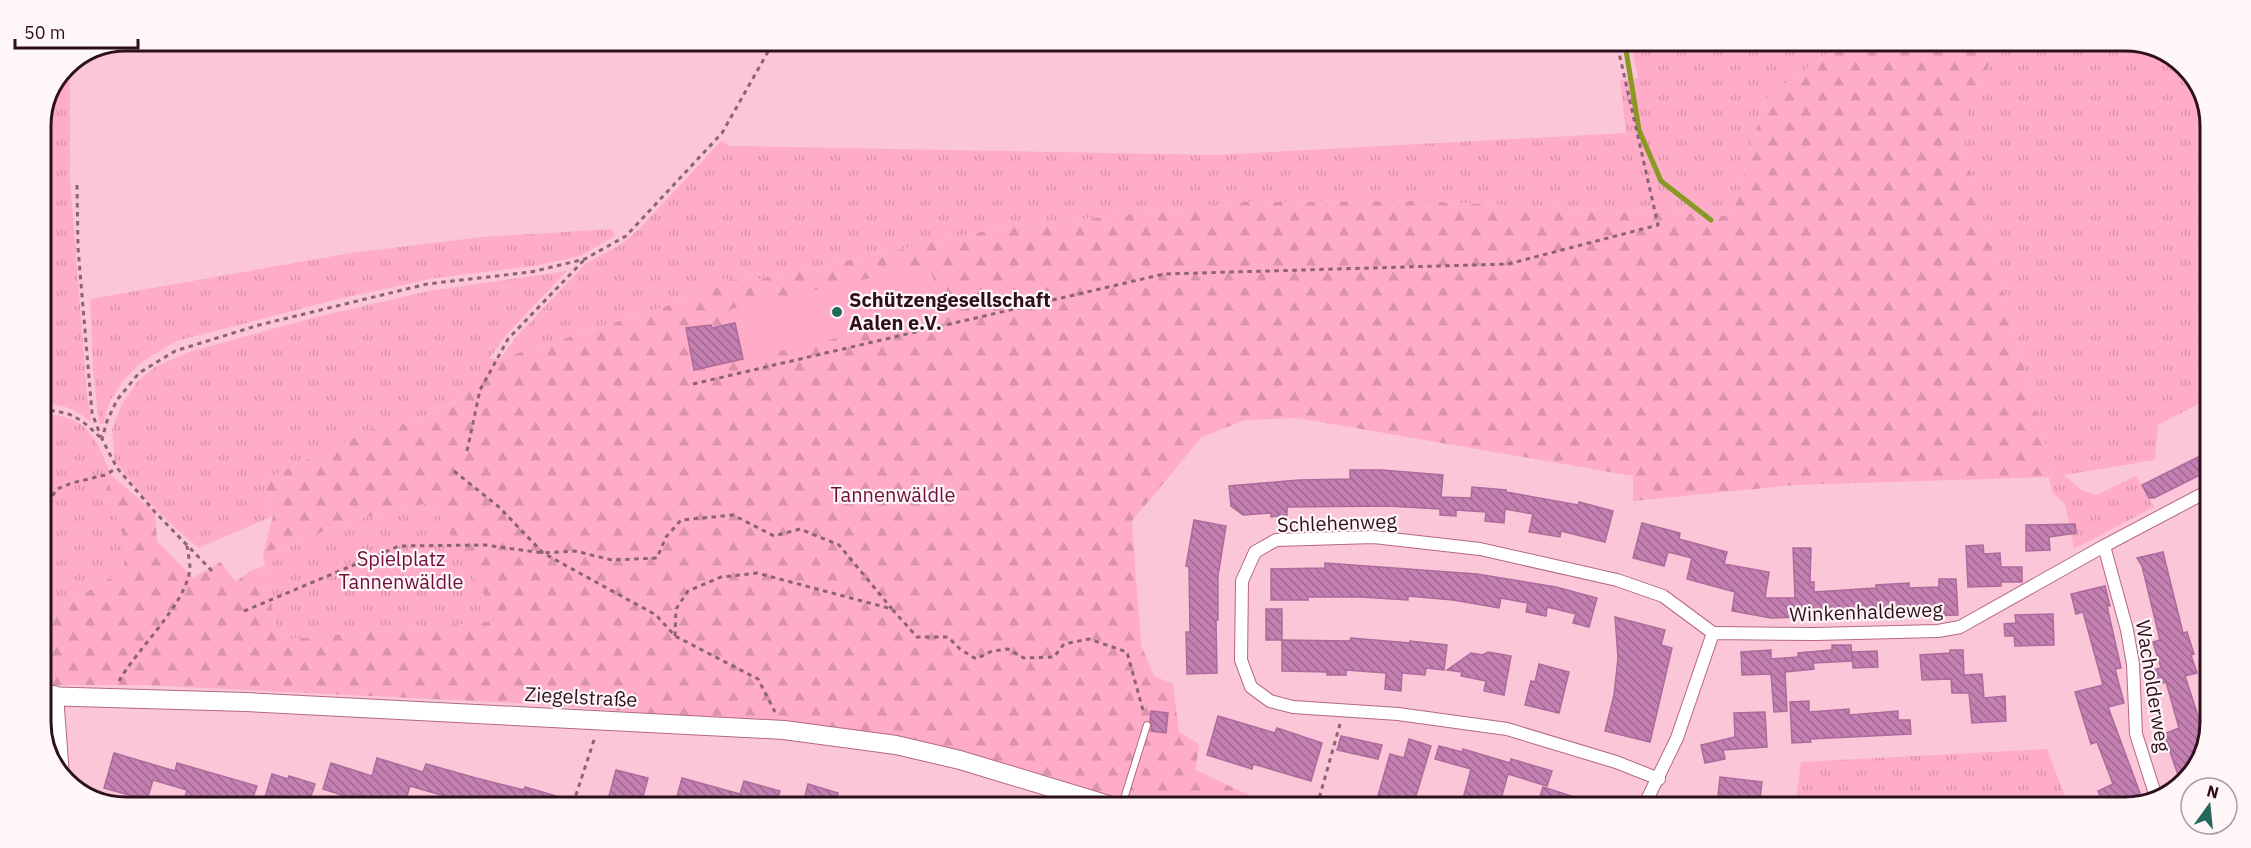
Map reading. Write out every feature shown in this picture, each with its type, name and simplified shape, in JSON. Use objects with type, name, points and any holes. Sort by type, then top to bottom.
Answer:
[{"type":"main road","name":"Ziegelstraße","points":[[51,696],[246,702],[784,730],[896,745],[960,760],[1083,797]]},
{"type":"main road","points":[[51,721],[55,746]]},
{"type":"street","name":"Winkenhaldeweg","points":[[1713,633],[1938,632],[1960,627],[2200,494]]},
{"type":"street","name":"Schlehenweg","points":[[1659,779],[1616,762],[1507,729],[1398,714],[1293,707],[1270,701],[1251,687],[1241,660],[1242,582],[1255,552],[1276,540],[1374,537],[1480,549],[1557,564],[1617,580],[1663,596],[1713,633]]},
{"type":"street","name":"Wacholderweg","points":[[2104,546],[2127,630],[2133,664],[2136,734],[2154,791]]},
{"type":"street","points":[[1649,797],[1677,738],[1713,633]]},
{"type":"lane","points":[[1124,797],[1147,725]]},
{"type":"path","points":[[102,439],[117,400],[139,373],[175,351],[259,325],[427,284],[531,272],[585,259],[626,236],[722,133],[768,51]]},
{"type":"path","points":[[693,384],[1164,274],[1508,264],[1658,225],[1619,51]]},
{"type":"path","points":[[77,185],[78,248],[92,413],[117,468],[154,512],[212,571]]},
{"type":"path","points":[[467,451],[480,390],[508,339],[585,259]]},
{"type":"path","points":[[51,410],[62,410],[82,421],[102,439]]},
{"type":"path","points":[[51,501],[57,489],[105,475],[117,468]]},
{"type":"path","points":[[454,471],[499,507],[543,553],[656,615],[675,636],[758,679],[784,730]]},
{"type":"path","points":[[244,611],[399,546],[485,545],[543,553],[575,551],[612,560],[657,558],[666,537],[681,520],[733,515],[774,536],[800,529],[839,545],[917,637],[948,637],[960,649],[976,659],[992,651],[1008,649],[1024,658],[1054,657],[1064,644],[1089,639],[1127,652],[1147,725]]},
{"type":"path","points":[[118,684],[128,665],[179,599],[190,569],[187,546]]},
{"type":"path","points":[[675,636],[676,609],[688,591],[721,577],[757,573],[892,609]]},
{"type":"path","points":[[1320,797],[1344,711]]},
{"type":"path","points":[[575,797],[593,746]]},
{"type":"green space","points":[[1632,51],[1830,51],[1765,99],[1732,216],[1417,201],[1243,202],[1000,228],[757,280],[711,279],[679,302],[500,359],[517,336],[586,263],[620,245],[637,231],[721,141],[731,146],[1214,155],[1626,133],[1620,80],[1638,78]]},
{"type":"green space","name":"Tannenwäldle","points":[[1830,51],[1995,51],[1959,130],[2054,477],[1794,485],[1633,501],[1633,476],[1297,418],[1245,420],[1202,437],[1132,521],[1141,645],[1154,676],[1173,684],[1179,732],[1199,744],[1196,770],[1253,797],[1115,797],[964,753],[882,734],[809,726],[534,704],[143,685],[51,685],[51,614],[123,570],[127,547],[106,490],[112,476],[155,512],[157,541],[193,578],[220,562],[236,582],[250,571],[265,566],[278,640],[499,621],[432,502],[354,520],[263,554],[273,516],[264,480],[399,417],[405,426],[460,399],[489,359],[500,359],[679,302],[711,279],[757,280],[1000,228],[1243,202],[1417,201],[1732,216],[1765,99]]},
{"type":"green space","points":[[1995,51],[2140,52],[2167,64],[2185,80],[2199,111],[2200,403],[2158,425],[2155,460],[2064,475],[2081,490],[2096,495],[2136,476],[2154,507],[2074,549],[2065,504],[2052,492],[2049,478],[2054,477],[1959,130]]},
{"type":"green space","points":[[70,77],[70,179],[91,422],[68,408],[51,405],[51,126],[52,111],[57,97]]},
{"type":"green space","points":[[612,229],[615,236],[580,256],[534,266],[435,278],[339,299],[176,341],[140,363],[124,380],[110,401],[103,424],[99,423],[93,370],[90,299],[351,253],[482,237]]},
{"type":"green space","name":"Schützengesellschaft Aalen e.V.","points":[[929,265],[944,314],[743,359],[731,309]]},
{"type":"green space","points":[[567,271],[507,334],[461,398],[405,426],[398,418],[264,480],[273,516],[199,548],[144,498],[115,461],[112,429],[122,404],[137,382],[155,367],[189,352],[316,317],[429,291]]},
{"type":"green space","points":[[51,415],[80,424],[95,440],[100,450],[112,476],[106,490],[127,547],[123,570],[51,614]]},
{"type":"green space","name":"Spielplatz Tannenwäldle","points":[[432,502],[500,621],[278,640],[263,554],[354,520]]},
{"type":"green space","points":[[2047,749],[2065,797],[1796,797],[1801,762]]},
{"type":"building","points":[[735,323],[743,359],[694,370],[686,328],[711,325],[712,328]]},
{"type":"building","points":[[2200,456],[2200,475],[2154,498],[2149,498],[2142,485]]},
{"type":"building","points":[[1350,470],[1443,475],[1441,497],[1471,498],[1472,487],[1506,490],[1506,492],[1578,505],[1579,502],[1613,511],[1605,542],[1561,531],[1560,537],[1529,532],[1533,514],[1505,509],[1504,523],[1485,521],[1486,512],[1456,510],[1456,516],[1440,515],[1440,509],[1388,506],[1287,507],[1287,515],[1271,517],[1271,513],[1243,515],[1231,506],[1229,486],[1299,480],[1350,479]]},
{"type":"building","points":[[1194,520],[1226,526],[1218,576],[1217,673],[1187,674],[1186,632],[1190,632],[1189,567],[1186,566]]},
{"type":"building","points":[[1642,523],[1680,533],[1679,539],[1727,552],[1724,564],[1769,572],[1765,598],[1795,598],[1793,548],[1811,548],[1810,582],[1814,582],[1814,592],[1876,588],[1876,585],[1909,583],[1909,588],[1939,587],[1939,579],[1956,579],[1958,615],[1923,616],[1923,614],[1832,619],[1832,616],[1771,618],[1732,611],[1735,592],[1687,579],[1692,558],[1668,552],[1664,566],[1633,558]]},
{"type":"building","points":[[2075,524],[2076,533],[2049,537],[2050,550],[2026,551],[2026,525]]},
{"type":"building","points":[[1983,545],[1984,554],[2000,553],[2001,567],[2022,567],[2022,582],[2001,582],[2001,586],[1968,587],[1966,546]]},
{"type":"building","points":[[2163,552],[2183,633],[2187,632],[2194,654],[2191,655],[2197,673],[2185,676],[2200,722],[2199,732],[2192,755],[2178,775],[2164,734],[2179,728],[2166,682],[2157,685],[2153,670],[2161,668],[2153,642],[2160,640],[2142,566],[2137,558]]},
{"type":"building","points":[[1325,563],[1477,574],[1556,587],[1597,598],[1589,627],[1573,623],[1576,614],[1547,607],[1546,616],[1526,612],[1528,603],[1501,598],[1499,608],[1453,600],[1408,596],[1408,600],[1308,597],[1308,600],[1271,600],[1271,569],[1325,568]]},
{"type":"building","points":[[2105,586],[2110,606],[2107,606],[2121,668],[2115,669],[2124,703],[2108,707],[2140,793],[2132,797],[2101,797],[2098,791],[2113,784],[2097,742],[2091,744],[2075,692],[2103,685],[2083,612],[2076,614],[2071,594]]},
{"type":"building","points":[[1266,609],[1282,609],[1282,640],[1266,640]]},
{"type":"building","points":[[2053,614],[2054,645],[2015,646],[2014,636],[2005,636],[2004,624],[2016,623],[2015,615]]},
{"type":"building","points":[[1615,617],[1665,630],[1661,645],[1672,648],[1650,742],[1605,731],[1614,695],[1618,658]]},
{"type":"building","points":[[1351,638],[1447,645],[1444,670],[1426,668],[1425,675],[1402,673],[1401,691],[1385,689],[1386,673],[1346,670],[1346,675],[1327,675],[1327,672],[1282,671],[1282,640],[1350,641]]},
{"type":"building","points":[[1832,645],[1851,645],[1852,661],[1813,663],[1814,669],[1785,672],[1787,711],[1774,712],[1771,674],[1742,675],[1741,652],[1771,650],[1771,659],[1798,657],[1798,653],[1832,650]]},
{"type":"building","points":[[1950,650],[1963,650],[1964,675],[1982,674],[1984,698],[2005,696],[2006,721],[1972,723],[1969,693],[1952,693],[1951,679],[1922,680],[1920,655],[1950,653]]},
{"type":"building","points":[[1877,651],[1878,667],[1853,668],[1852,652]]},
{"type":"building","points":[[1488,652],[1511,656],[1504,695],[1484,691],[1486,681],[1461,676],[1462,672],[1447,670],[1471,653],[1483,655]]},
{"type":"building","points":[[1539,664],[1569,672],[1559,713],[1525,705],[1531,681],[1535,682]]},
{"type":"building","points":[[1809,701],[1809,712],[1849,709],[1849,715],[1898,711],[1898,720],[1910,720],[1911,734],[1810,739],[1811,742],[1792,743],[1790,702]]},
{"type":"building","points":[[1151,711],[1168,713],[1166,733],[1151,731]]},
{"type":"building","points":[[1765,712],[1767,747],[1723,750],[1725,759],[1705,763],[1701,745],[1735,737],[1734,713]]},
{"type":"building","points":[[1218,716],[1275,733],[1277,728],[1322,743],[1311,781],[1253,764],[1252,769],[1207,755]]},
{"type":"building","points":[[1341,736],[1382,745],[1378,759],[1337,750]]},
{"type":"building","points":[[1409,739],[1431,746],[1416,797],[1378,797],[1390,754],[1404,758]]},
{"type":"building","points":[[1439,746],[1462,752],[1463,749],[1510,763],[1511,759],[1552,771],[1547,786],[1508,774],[1502,797],[1463,797],[1471,769],[1435,759]]},
{"type":"building","points":[[114,753],[175,771],[177,763],[257,786],[253,797],[185,797],[187,790],[153,780],[148,797],[136,797],[104,788]]},
{"type":"building","points":[[377,758],[423,772],[426,764],[560,797],[448,797],[410,786],[407,797],[365,797],[355,794],[354,797],[348,797],[323,789],[331,763],[372,776]]},
{"type":"building","points":[[616,770],[648,778],[643,797],[609,797]]},
{"type":"building","points":[[272,774],[288,779],[289,776],[315,784],[311,797],[265,797]]},
{"type":"building","points":[[1720,777],[1762,782],[1760,797],[1718,797]]},
{"type":"building","points":[[682,778],[740,794],[744,781],[780,791],[778,797],[677,797]]},
{"type":"building","points":[[808,784],[838,793],[837,797],[805,797]]},
{"type":"building","points":[[1543,787],[1574,797],[1540,797]]},
{"type":"waterway","points":[[1626,51],[1639,130],[1661,181],[1711,220]]},
{"type":"place","name":"Schützengesellschaft Aalen e.V.","points":[[837,312]]}]
